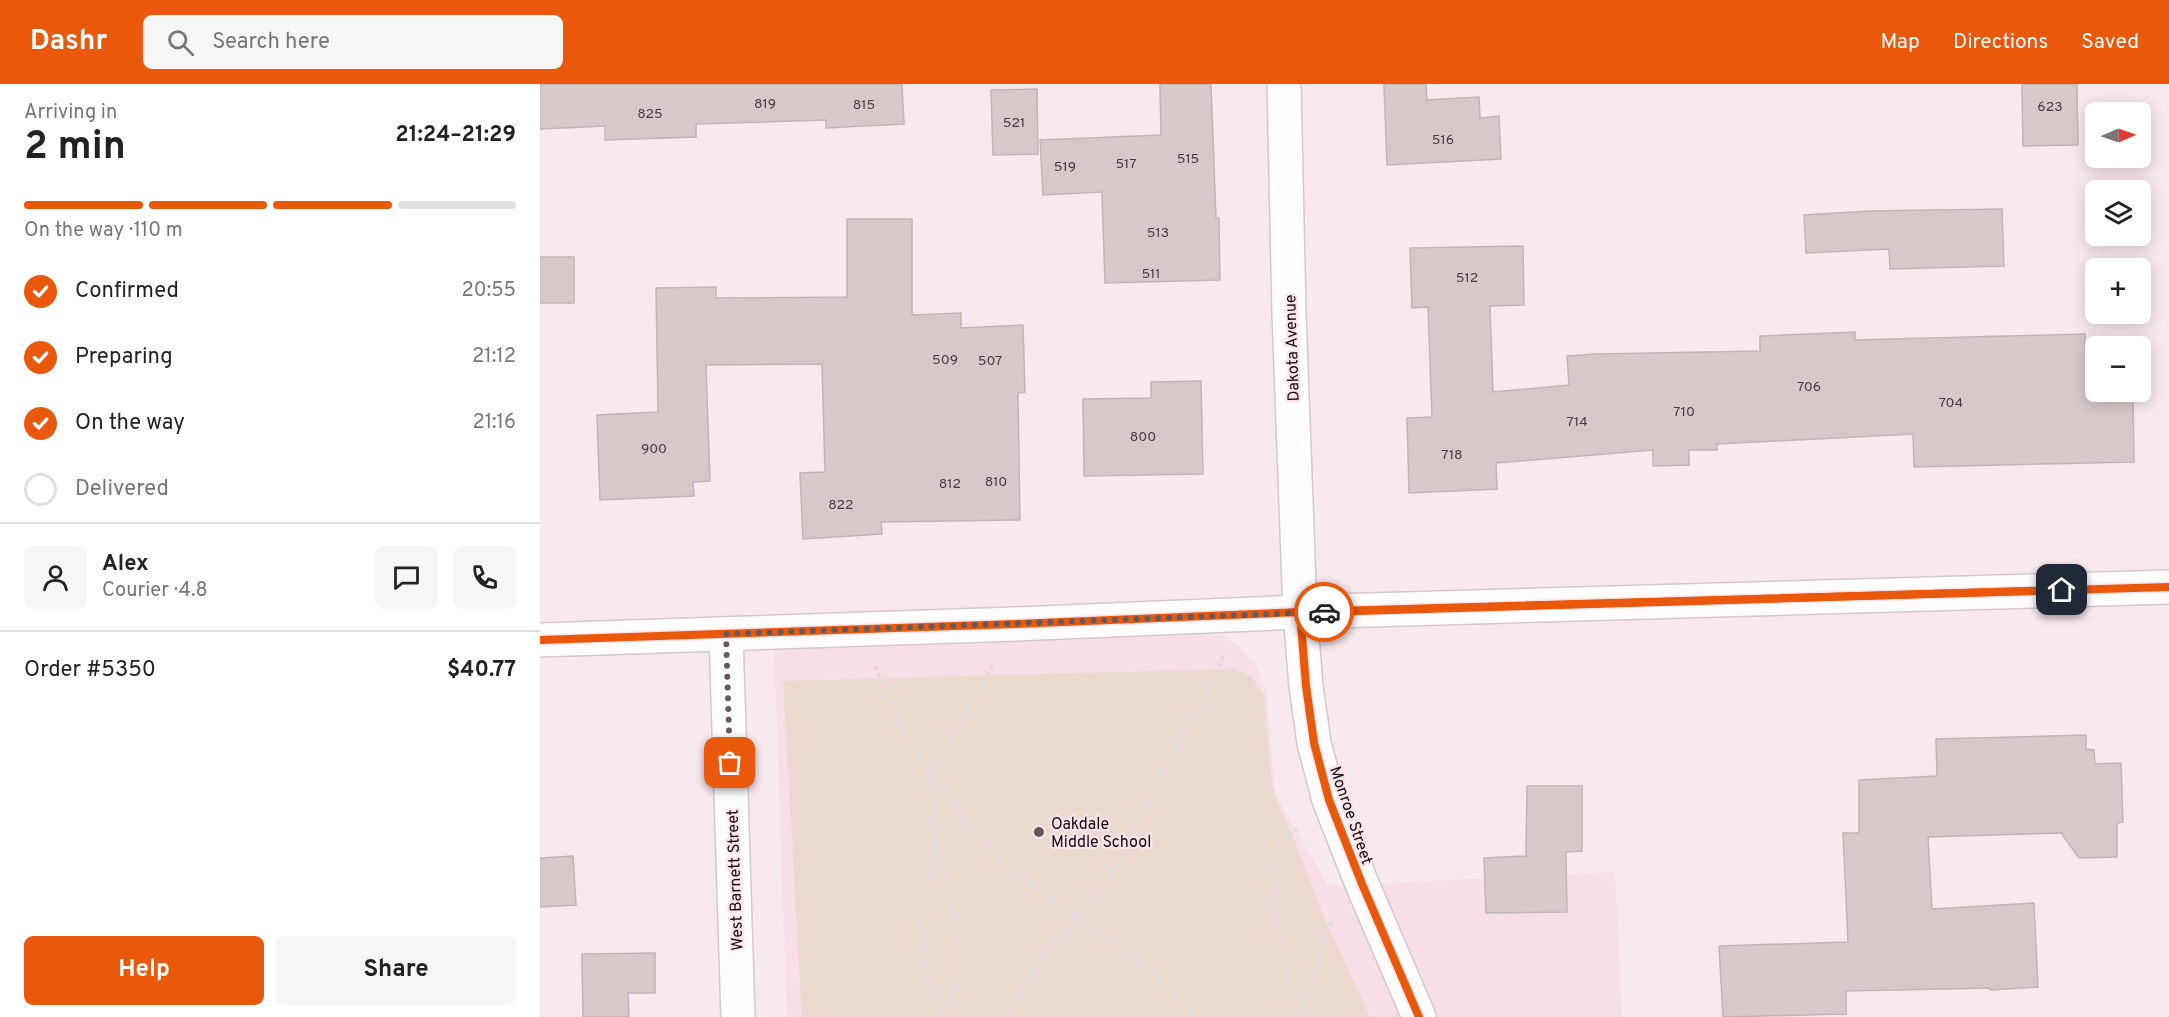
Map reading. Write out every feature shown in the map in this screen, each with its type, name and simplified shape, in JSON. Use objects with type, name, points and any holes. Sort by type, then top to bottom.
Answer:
[{"type":"street","name":"Dakota Avenue","points":[[1284,84],[1289,313],[1300,612]]},
{"type":"street","points":[[540,640],[1300,612],[2169,587]]},
{"type":"street","name":"Monroe Street","points":[[1300,612],[1306,686],[1314,743],[1329,800],[1419,1017]]},
{"type":"street","name":"West Barnett Street","points":[[726,634],[738,1017]]},
{"type":"path","points":[[1006,1017],[1031,973],[1102,887],[1122,858],[1151,786],[1206,699],[1240,616]]},
{"type":"path","points":[[942,1017],[924,964],[921,943],[925,894],[930,876],[934,837],[933,778],[945,747],[1015,624]]},
{"type":"path","points":[[860,630],[898,720],[933,778],[977,835],[1007,866],[1047,897],[1127,951],[1198,1017]]},
{"type":"path","points":[[1300,1017],[1285,974],[1278,934],[1275,896],[1276,866],[1281,842],[1329,800]]},
{"type":"path","points":[[934,837],[956,929],[955,983],[942,1017]]},
{"type":"path","points":[[1300,1017],[1318,959],[1323,933],[1362,884]]},
{"type":"shaded area","name":"Oakdale Middle School","points":[[1205,633],[1226,637],[1242,649],[1257,668],[1266,688],[1275,793],[1328,886],[1615,872],[1622,1017],[787,1017],[774,648]]},
{"type":"shaded area","name":"Oakdale Middle School","points":[[1232,669],[1251,676],[1264,696],[1272,785],[1323,915],[1370,1017],[802,1017],[783,681]]},
{"type":"building","points":[[540,84],[902,84],[904,124],[826,128],[826,120],[696,124],[696,137],[605,140],[605,126],[540,129]]},
{"type":"building","points":[[1160,84],[1211,84],[1216,218],[1219,218],[1220,280],[1105,283],[1102,192],[1043,195],[1040,140],[1161,135]]},
{"type":"building","points":[[1384,84],[1426,84],[1427,100],[1479,97],[1480,118],[1499,116],[1501,159],[1387,165]]},
{"type":"building","points":[[2022,84],[2077,84],[2078,145],[2023,146]]},
{"type":"building","points":[[1037,89],[1038,154],[993,155],[991,90]]},
{"type":"building","points":[[2002,209],[2004,266],[1890,269],[1889,249],[1806,253],[1804,215],[1869,211]]},
{"type":"building","points":[[847,219],[912,219],[912,315],[961,313],[961,328],[1023,325],[1025,392],[1018,393],[1020,520],[881,522],[882,534],[803,539],[800,473],[825,472],[822,364],[706,365],[710,481],[693,482],[694,496],[600,500],[597,415],[658,412],[656,288],[716,287],[716,298],[847,297]]},
{"type":"building","points":[[1523,246],[1524,305],[1490,306],[1493,392],[1569,385],[1567,356],[1760,351],[1760,336],[1855,332],[1855,340],[2085,334],[2085,402],[2133,402],[2134,462],[1914,467],[1913,434],[1717,444],[1717,450],[1689,450],[1689,465],[1653,466],[1653,450],[1496,463],[1497,489],[1409,493],[1407,418],[1432,417],[1428,307],[1412,308],[1410,248]]},
{"type":"building","points":[[540,257],[574,257],[574,303],[540,303]]},
{"type":"building","points":[[1201,381],[1203,474],[1084,476],[1083,399],[1151,398],[1151,382]]},
{"type":"building","points":[[2086,735],[2086,749],[2094,750],[2095,764],[2121,763],[2123,822],[2117,823],[2117,857],[2079,858],[2061,833],[1928,837],[1932,909],[2034,903],[2038,987],[1990,990],[1990,988],[1846,991],[1846,1014],[1723,1017],[1719,946],[1848,942],[1843,833],[1859,833],[1859,780],[1937,776],[1936,739]]},
{"type":"building","points":[[1527,786],[1582,786],[1582,851],[1566,852],[1567,912],[1486,913],[1484,858],[1526,856]]},
{"type":"building","points":[[573,856],[576,905],[540,907],[540,858]]},
{"type":"building","points":[[655,953],[655,993],[628,993],[629,1017],[583,1017],[582,954]]},
{"type":"cycle path","points":[[540,640],[1300,612],[2169,587]]},
{"type":"cycle path","points":[[1300,612],[1306,686],[1314,743],[1329,800],[1419,1017]]},
{"type":"way so far","points":[[730,763],[726,634],[1324,612]]},
{"type":"place","name":"Oakdale Middle School","points":[[1039,832]]},
{"type":"route","points":[[1324,612],[2062,590]]}]
